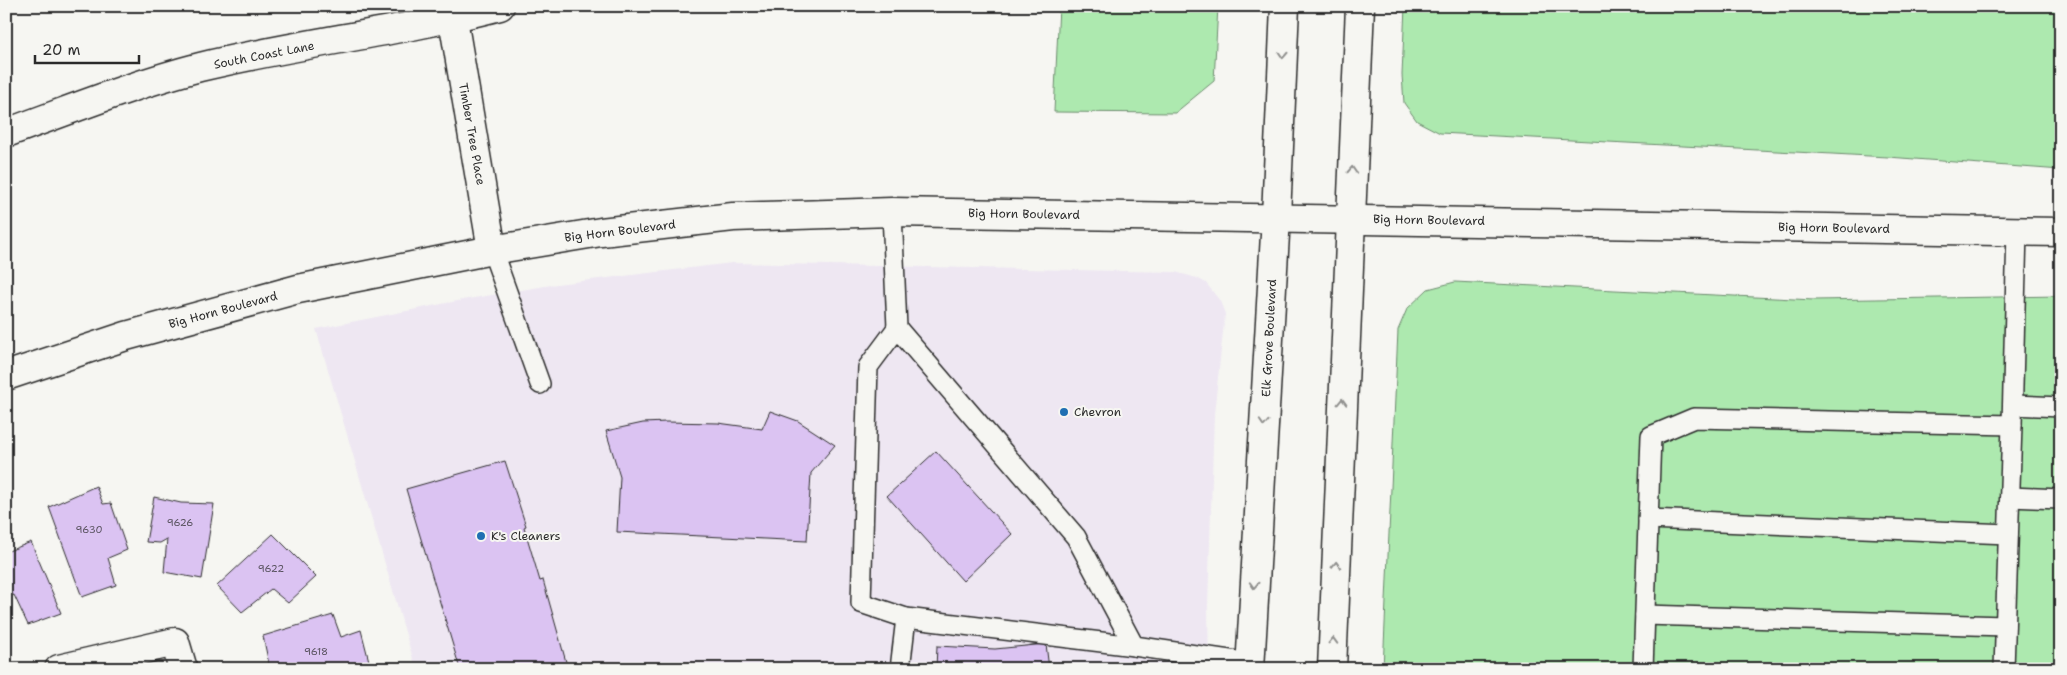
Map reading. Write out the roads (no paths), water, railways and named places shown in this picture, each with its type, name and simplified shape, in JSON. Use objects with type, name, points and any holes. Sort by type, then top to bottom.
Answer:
[{"type":"main road","name":"South Coast Lane","points":[[6,133],[120,92],[199,68],[452,19],[500,6]]},
{"type":"main road","name":"Elk Grove Boulevard","points":[[1250,666],[1276,217],[1285,6]]},
{"type":"main road","points":[[1332,669],[1360,6]]},
{"type":"main road","name":"Timber Tree Place","points":[[452,19],[492,250]]},
{"type":"main road","name":"Big Horn Boulevard","points":[[6,376],[126,336],[298,289],[492,250],[601,232],[733,217],[892,212],[1350,218],[2061,232]]},
{"type":"main road","points":[[59,669],[175,642],[183,669]]},
{"type":"lane","points":[[892,212],[897,328],[1076,537],[1134,646]]},
{"type":"lane","points":[[2004,669],[2017,231]]},
{"type":"lane","points":[[492,250],[540,384]]},
{"type":"lane","points":[[897,328],[868,367],[861,603],[906,618],[1134,646],[1250,666]]},
{"type":"lane","points":[[2013,405],[2061,407]]},
{"type":"lane","points":[[1643,669],[1651,436],[1694,418],[2012,425]]},
{"type":"lane","points":[[2010,497],[2061,499]]},
{"type":"lane","points":[[1648,518],[2008,534]]},
{"type":"lane","points":[[1645,615],[2005,626]]},
{"type":"lane","points":[[900,669],[906,618]]},
{"type":"place","name":"Chevron","points":[[1064,412]]},
{"type":"place","name":"K's Cleaners","points":[[481,536]]}]
